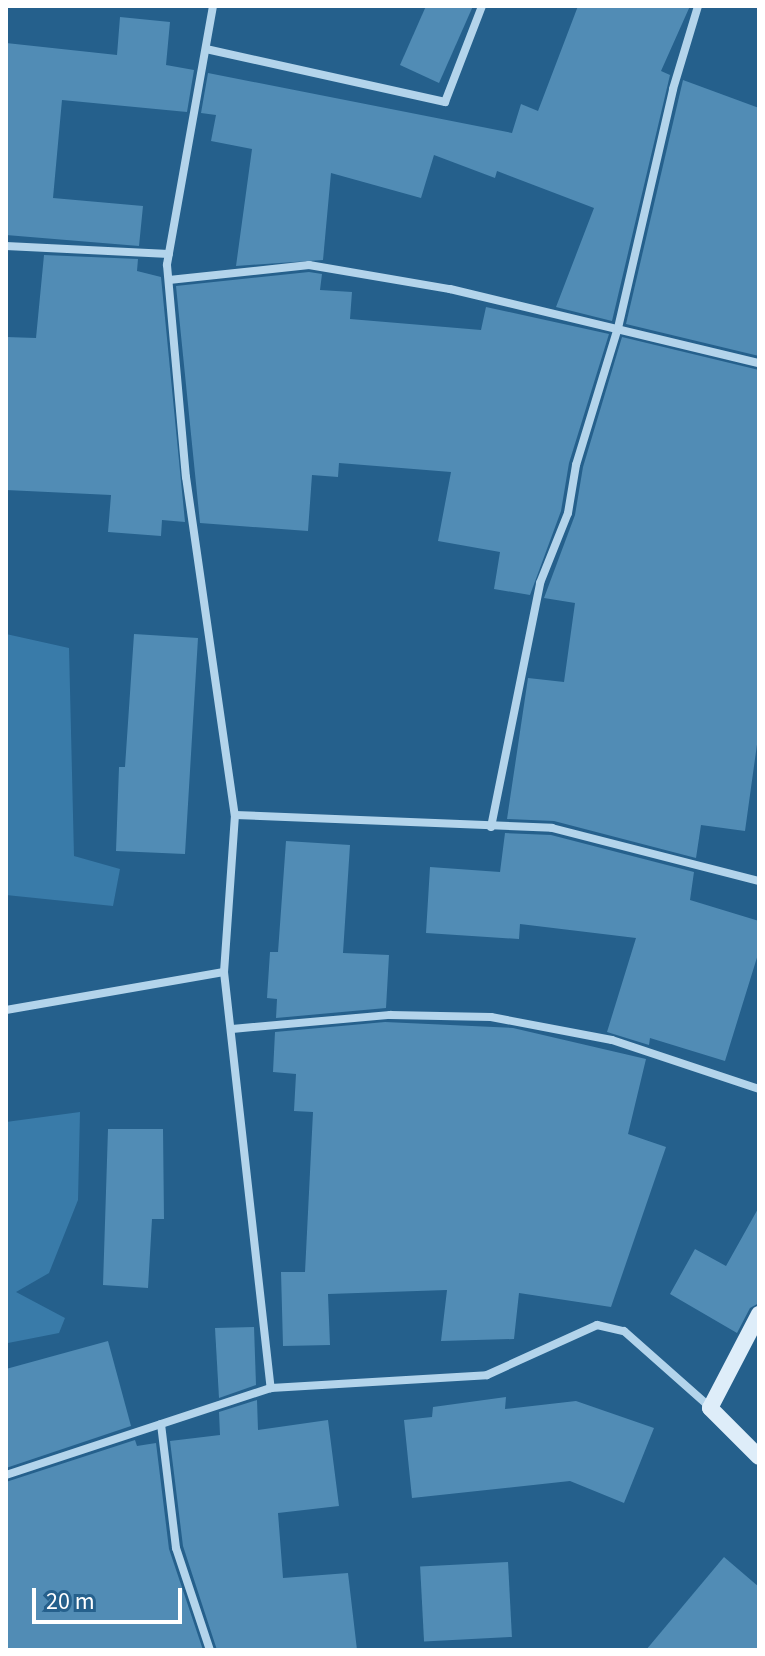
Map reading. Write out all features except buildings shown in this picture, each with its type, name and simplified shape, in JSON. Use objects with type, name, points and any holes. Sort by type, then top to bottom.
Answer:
[{"type":"street","points":[[213,6],[169,254],[169,280],[186,477],[235,815],[224,972],[271,1388]]},
{"type":"street","points":[[206,49],[445,102],[482,6]]},
{"type":"street","points":[[491,827],[540,583],[568,513],[576,465],[618,328],[673,89],[698,6]]},
{"type":"street","points":[[6,246],[169,254]]},
{"type":"street","points":[[169,280],[309,265],[450,289],[759,363]]},
{"type":"street","points":[[235,815],[552,828],[759,881]]},
{"type":"street","points":[[6,1010],[224,972]]},
{"type":"street","points":[[232,1029],[390,1015],[491,1017],[612,1040],[759,1089]]},
{"type":"street","points":[[710,1408],[759,1314]]},
{"type":"street","points":[[6,1475],[271,1388],[487,1375],[597,1325],[624,1331],[759,1457]]},
{"type":"street","points":[[161,1424],[176,1548],[210,1650]]},
{"type":"shaded area","points":[[6,634],[69,648],[74,856],[120,869],[113,906],[6,895]]},
{"type":"shaded area","points":[[80,1112],[78,1200],[49,1273],[16,1292],[65,1318],[59,1333],[8,1343],[6,1122]]}]
